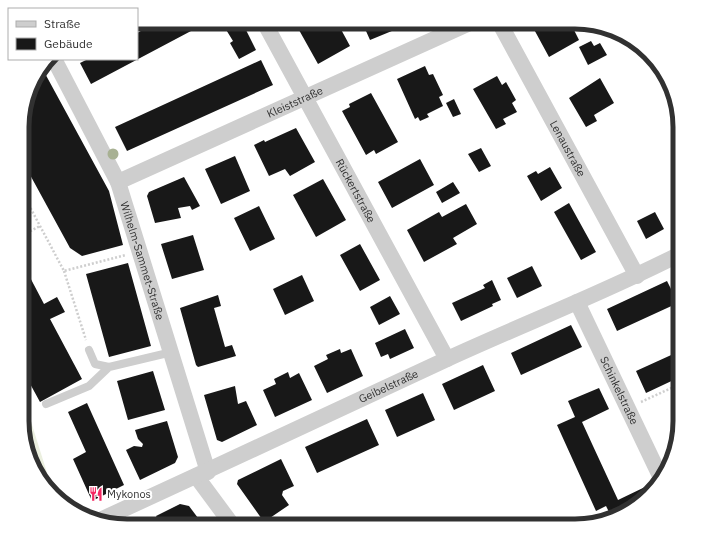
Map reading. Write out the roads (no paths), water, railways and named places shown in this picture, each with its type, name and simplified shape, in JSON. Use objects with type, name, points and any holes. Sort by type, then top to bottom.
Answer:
[{"type":"street","name":"Rückertstraße","points":[[268,29],[447,359]]},
{"type":"street","name":"Kleiststraße","points":[[118,182],[456,29]]},
{"type":"street","name":"Lenaustraße","points":[[503,29],[637,276]]},
{"type":"street","name":"Wilhelm-Sammet-Straße","points":[[55,61],[118,182],[172,352],[202,474],[229,519]]},
{"type":"street","name":"Geibelstraße","points":[[107,517],[447,359],[637,276],[673,258]]},
{"type":"street","name":"Schinkelstraße","points":[[577,302],[658,473]]},
{"type":"lane","points":[[89,350],[95,364],[109,367],[172,352]]},
{"type":"lane","points":[[46,404],[89,386],[109,367]]},
{"type":"place","name":"Mykonos","points":[[96,494]]}]
